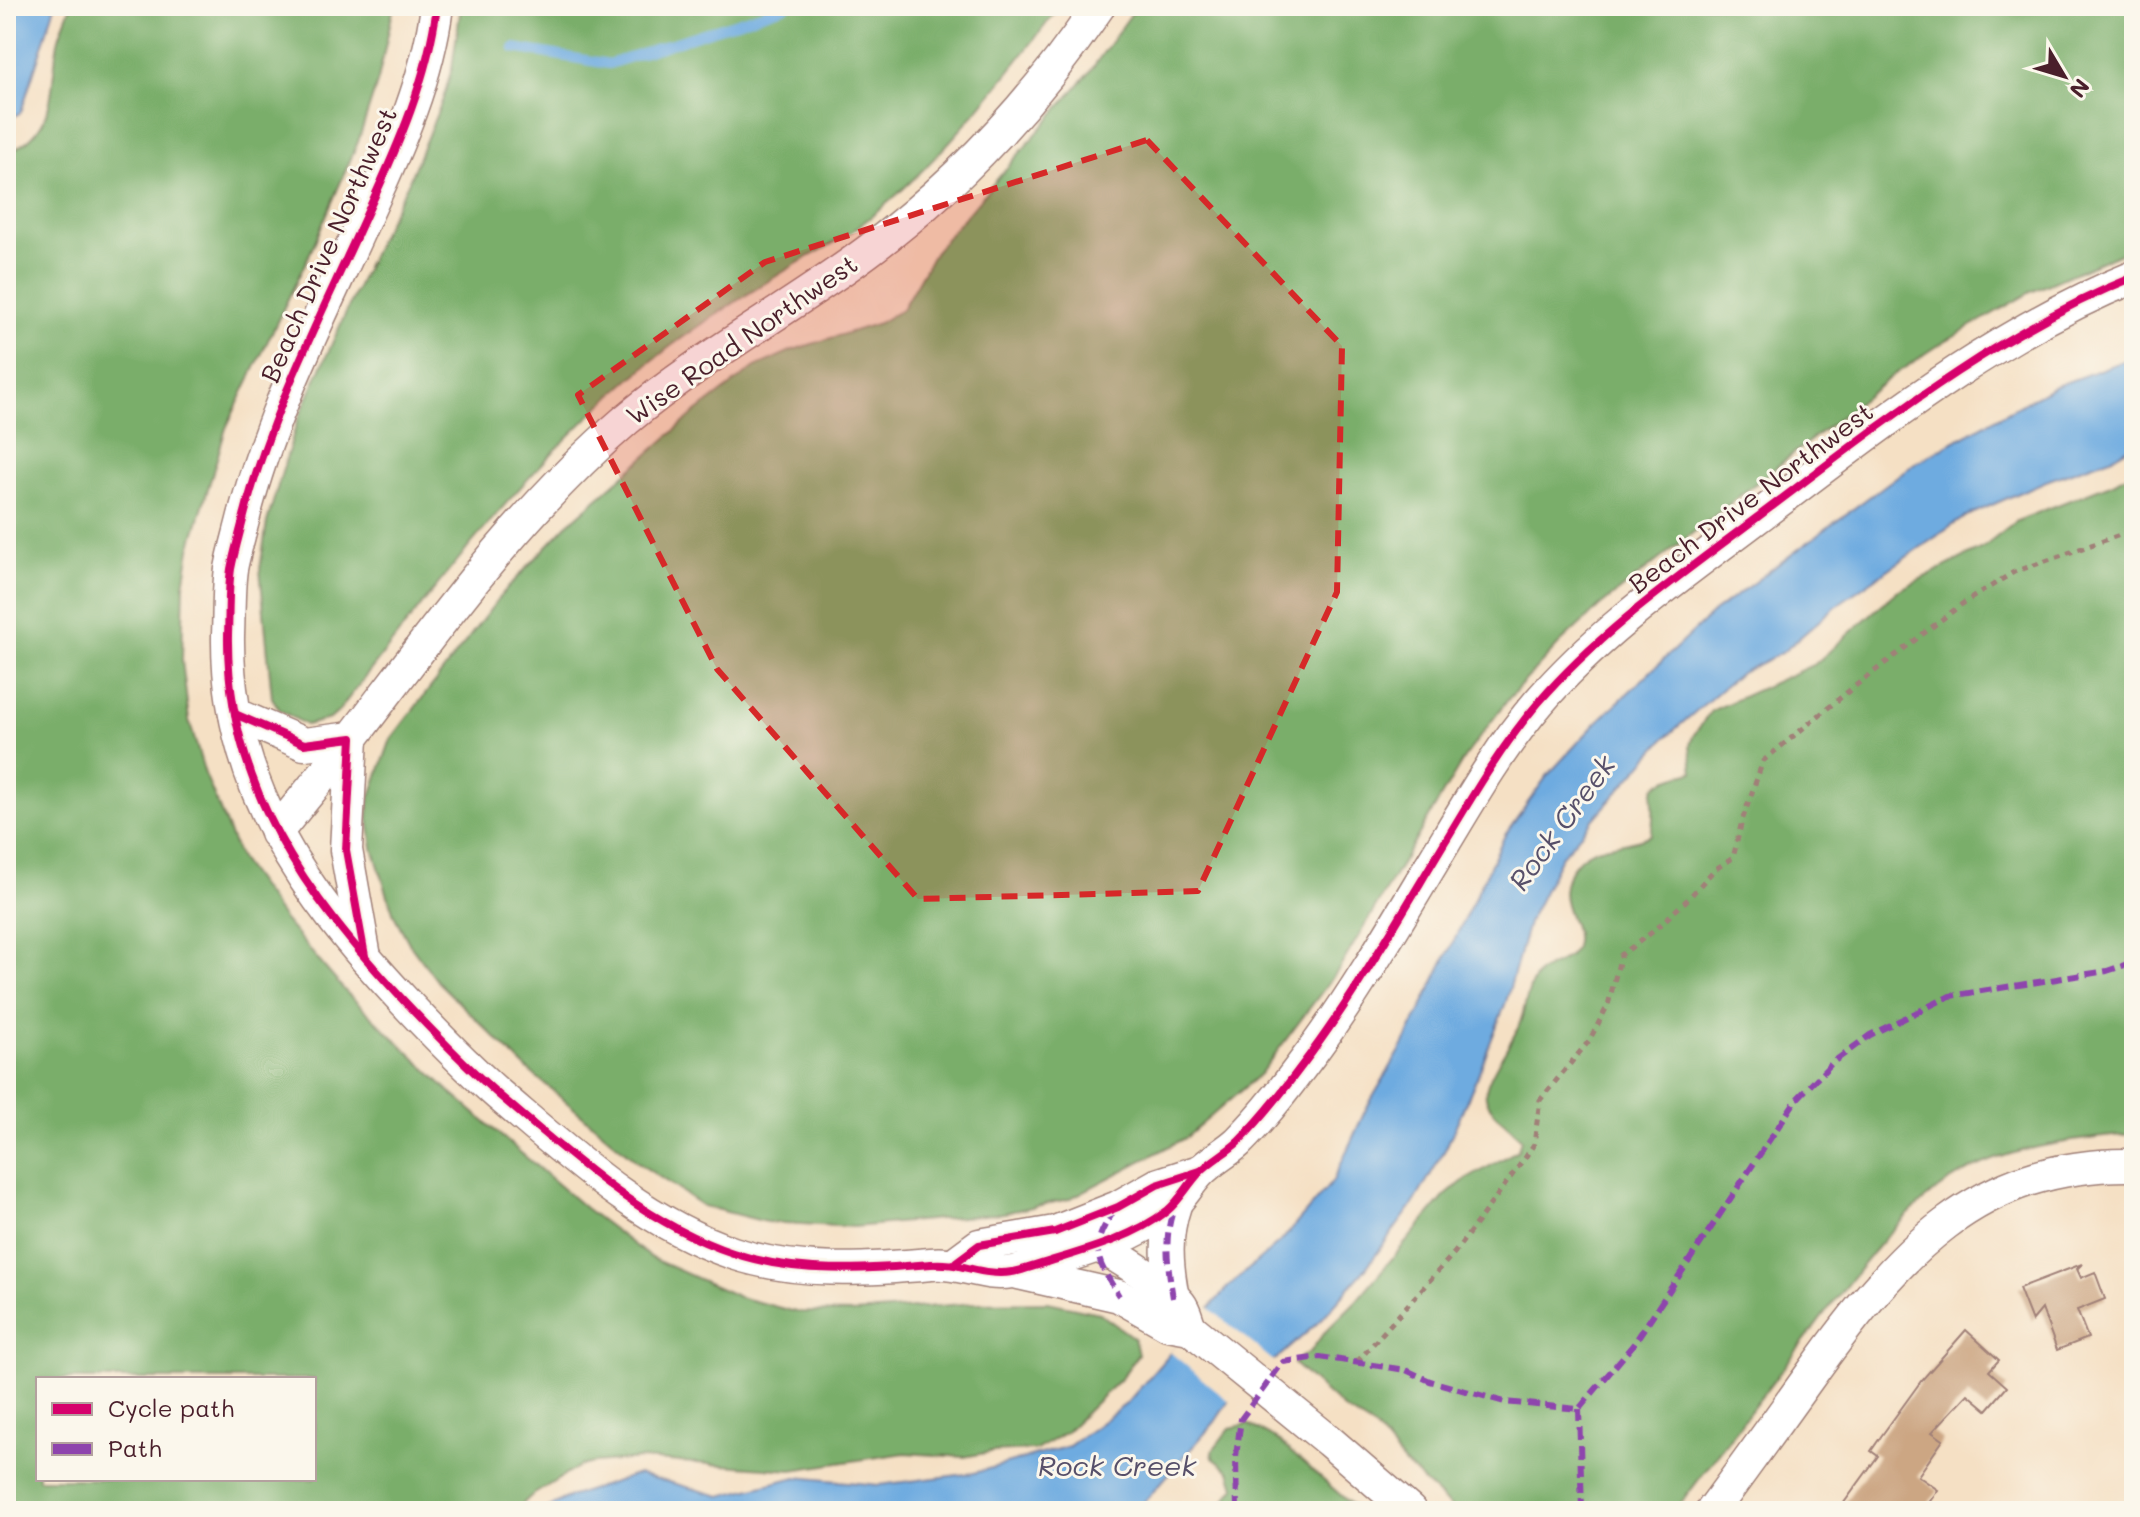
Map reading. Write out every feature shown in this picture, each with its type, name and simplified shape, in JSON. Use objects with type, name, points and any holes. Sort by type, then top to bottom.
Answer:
[{"type":"street","name":"Beach Drive Northwest","points":[[437,6],[406,126],[283,402],[253,482],[231,569],[228,647],[235,714],[256,793],[276,833],[316,898],[366,960],[481,1079],[568,1154],[662,1222],[735,1254],[807,1267],[866,1270],[956,1262],[980,1273],[1014,1272],[1098,1245],[1146,1225],[1175,1205],[1200,1171],[1232,1147],[1260,1117],[1315,1048],[1489,770],[1540,701],[1615,628],[1757,518],[1923,396],[2047,317],[2134,277]]},
{"type":"street","name":"Wise Road Northwest","points":[[276,833],[482,567],[571,471],[674,381],[845,268],[940,191],[1016,115],[1067,52],[1099,6]]},
{"type":"street","points":[[235,714],[304,744],[352,738],[346,850],[366,960]]},
{"type":"street","points":[[1712,1511],[1850,1322],[1883,1280],[1919,1243],[1961,1212],[2022,1182],[2085,1168],[2134,1165]]},
{"type":"street","name":"Beach Drive Northwest","points":[[956,1262],[979,1245],[1055,1232],[1118,1207],[1157,1185],[1200,1171]]},
{"type":"street","points":[[1173,1298],[1167,1246],[1168,1224],[1175,1205]]},
{"type":"street","points":[[1118,1207],[1105,1224],[1098,1245],[1099,1263],[1119,1296]]},
{"type":"street","points":[[1055,1232],[1098,1245],[1129,1264],[1182,1306],[1190,1328]]},
{"type":"street","points":[[1014,1272],[1119,1296],[1168,1324],[1190,1328],[1410,1511]]},
{"type":"path","points":[[1357,1362],[1455,1252],[1525,1158],[1534,1144],[1540,1100],[1589,1041],[1608,1005],[1621,955],[1651,933],[1714,870],[1733,858],[1763,761],[1962,604],[2014,572],[2134,530]]},
{"type":"highlighted area","points":[[1147,140],[1342,346],[1337,592],[1198,891],[918,899],[717,669],[578,395],[765,262]]},
{"type":"green space","points":[[71,6],[394,6],[378,80],[358,142],[311,251],[226,428],[190,549],[184,585],[182,660],[189,720],[205,774],[240,859],[284,920],[344,990],[449,1091],[585,1208],[651,1258],[739,1297],[796,1312],[854,1313],[974,1303],[1048,1302],[1099,1313],[1134,1338],[1138,1354],[1122,1377],[1066,1432],[1036,1450],[990,1452],[964,1457],[905,1453],[792,1470],[640,1459],[594,1463],[580,1466],[531,1496],[515,1511],[6,1511],[6,153],[23,144],[43,121],[52,92],[62,28]]},
{"type":"green space","points":[[461,6],[1060,6],[965,125],[884,206],[842,238],[750,293],[671,346],[578,427],[452,567],[337,713],[330,719],[306,725],[280,710],[272,698],[260,569],[267,522],[298,419],[379,239],[408,183],[443,99],[452,68]]},
{"type":"green space","points":[[1137,6],[2134,6],[2134,247],[2031,292],[1945,341],[1892,376],[1600,606],[1559,644],[1510,697],[1464,758],[1339,969],[1260,1074],[1187,1137],[1069,1199],[1004,1213],[854,1227],[766,1222],[703,1206],[640,1164],[526,1068],[438,982],[409,943],[394,915],[373,848],[368,814],[370,798],[391,739],[503,593],[566,526],[696,412],[755,367],[793,350],[879,323],[902,309],[936,250],[1088,74]]},
{"type":"green space","points":[[2134,472],[2134,1134],[2086,1139],[2013,1153],[1968,1171],[1927,1198],[1889,1234],[1855,1274],[1675,1511],[1455,1511],[1404,1463],[1376,1429],[1344,1409],[1294,1364],[1311,1351],[1323,1334],[1357,1300],[1445,1196],[1462,1182],[1518,1150],[1521,1139],[1491,1108],[1486,1090],[1517,1030],[1534,979],[1574,949],[1575,930],[1564,888],[1577,862],[1584,855],[1602,847],[1651,835],[1653,792],[1662,782],[1693,772],[1690,745],[1711,711],[1815,664],[1897,591],[1984,547],[2017,521]]},
{"type":"green space","points":[[1248,1424],[1276,1439],[1359,1511],[1204,1511],[1223,1503],[1235,1487],[1230,1471],[1213,1458],[1212,1451],[1230,1428]]},
{"type":"water","points":[[6,6],[55,6],[21,112],[6,121]]},
{"type":"water","name":"Rock Creek","points":[[2134,357],[2134,444],[2116,456],[2046,481],[1965,517],[1841,602],[1783,652],[1739,674],[1665,738],[1562,855],[1528,923],[1506,1002],[1477,1077],[1446,1148],[1414,1203],[1363,1272],[1320,1321],[1230,1399],[1215,1422],[1136,1511],[542,1511],[566,1498],[638,1474],[721,1496],[796,1477],[879,1485],[974,1473],[1069,1446],[1126,1404],[1226,1289],[1283,1239],[1333,1181],[1366,1109],[1404,1044],[1505,835],[1547,776],[1597,722],[1714,612],[1915,463],[2051,388]]},
{"type":"pier","points":[[1207,1306],[1277,1364],[1232,1404],[1170,1352]]},
{"type":"building","points":[[2082,1264],[2077,1269],[2081,1278],[2095,1272],[2105,1299],[2077,1310],[2088,1338],[2057,1350],[2042,1309],[2032,1321],[2019,1288]]},
{"type":"building","points":[[1966,1330],[1999,1360],[1989,1371],[2007,1387],[1987,1410],[1968,1394],[1932,1432],[1943,1440],[1918,1476],[1938,1490],[1923,1511],[1838,1511],[1878,1456],[1871,1451],[1882,1435],[1921,1381]]},
{"type":"waterway","points":[[514,48],[609,64],[786,6]]},
{"type":"marked path","points":[[1237,1511],[1236,1456],[1241,1419],[1283,1362],[1320,1357],[1406,1370],[1430,1381],[1505,1402],[1579,1409],[1633,1345],[1796,1100],[1832,1063],[1870,1035],[1950,996],[2107,971],[2134,962]]},
{"type":"marked path","points":[[1173,1298],[1168,1241],[1174,1208]]},
{"type":"marked path","points":[[1115,1210],[1101,1234],[1098,1254],[1119,1296]]},
{"type":"marked path","points":[[1579,1409],[1582,1511]]},
{"type":"cycle path","points":[[437,6],[427,59],[410,111],[283,401],[243,520],[231,569],[228,635],[231,690],[241,741],[257,789],[278,835],[305,879],[368,961],[463,1061],[553,1141],[638,1206],[700,1240],[733,1253],[781,1264],[831,1269],[942,1264],[1012,1272],[1108,1242],[1139,1229],[1167,1211],[1203,1169],[1248,1132],[1303,1064],[1365,974],[1501,752],[1539,702],[1588,651],[1670,583],[1937,385],[2033,326],[2134,277]]},
{"type":"cycle path","points":[[235,714],[304,744],[352,738],[346,850],[365,956]]},
{"type":"cycle path","points":[[956,1262],[979,1245],[1055,1232],[1118,1207],[1157,1185],[1200,1171]]}]
